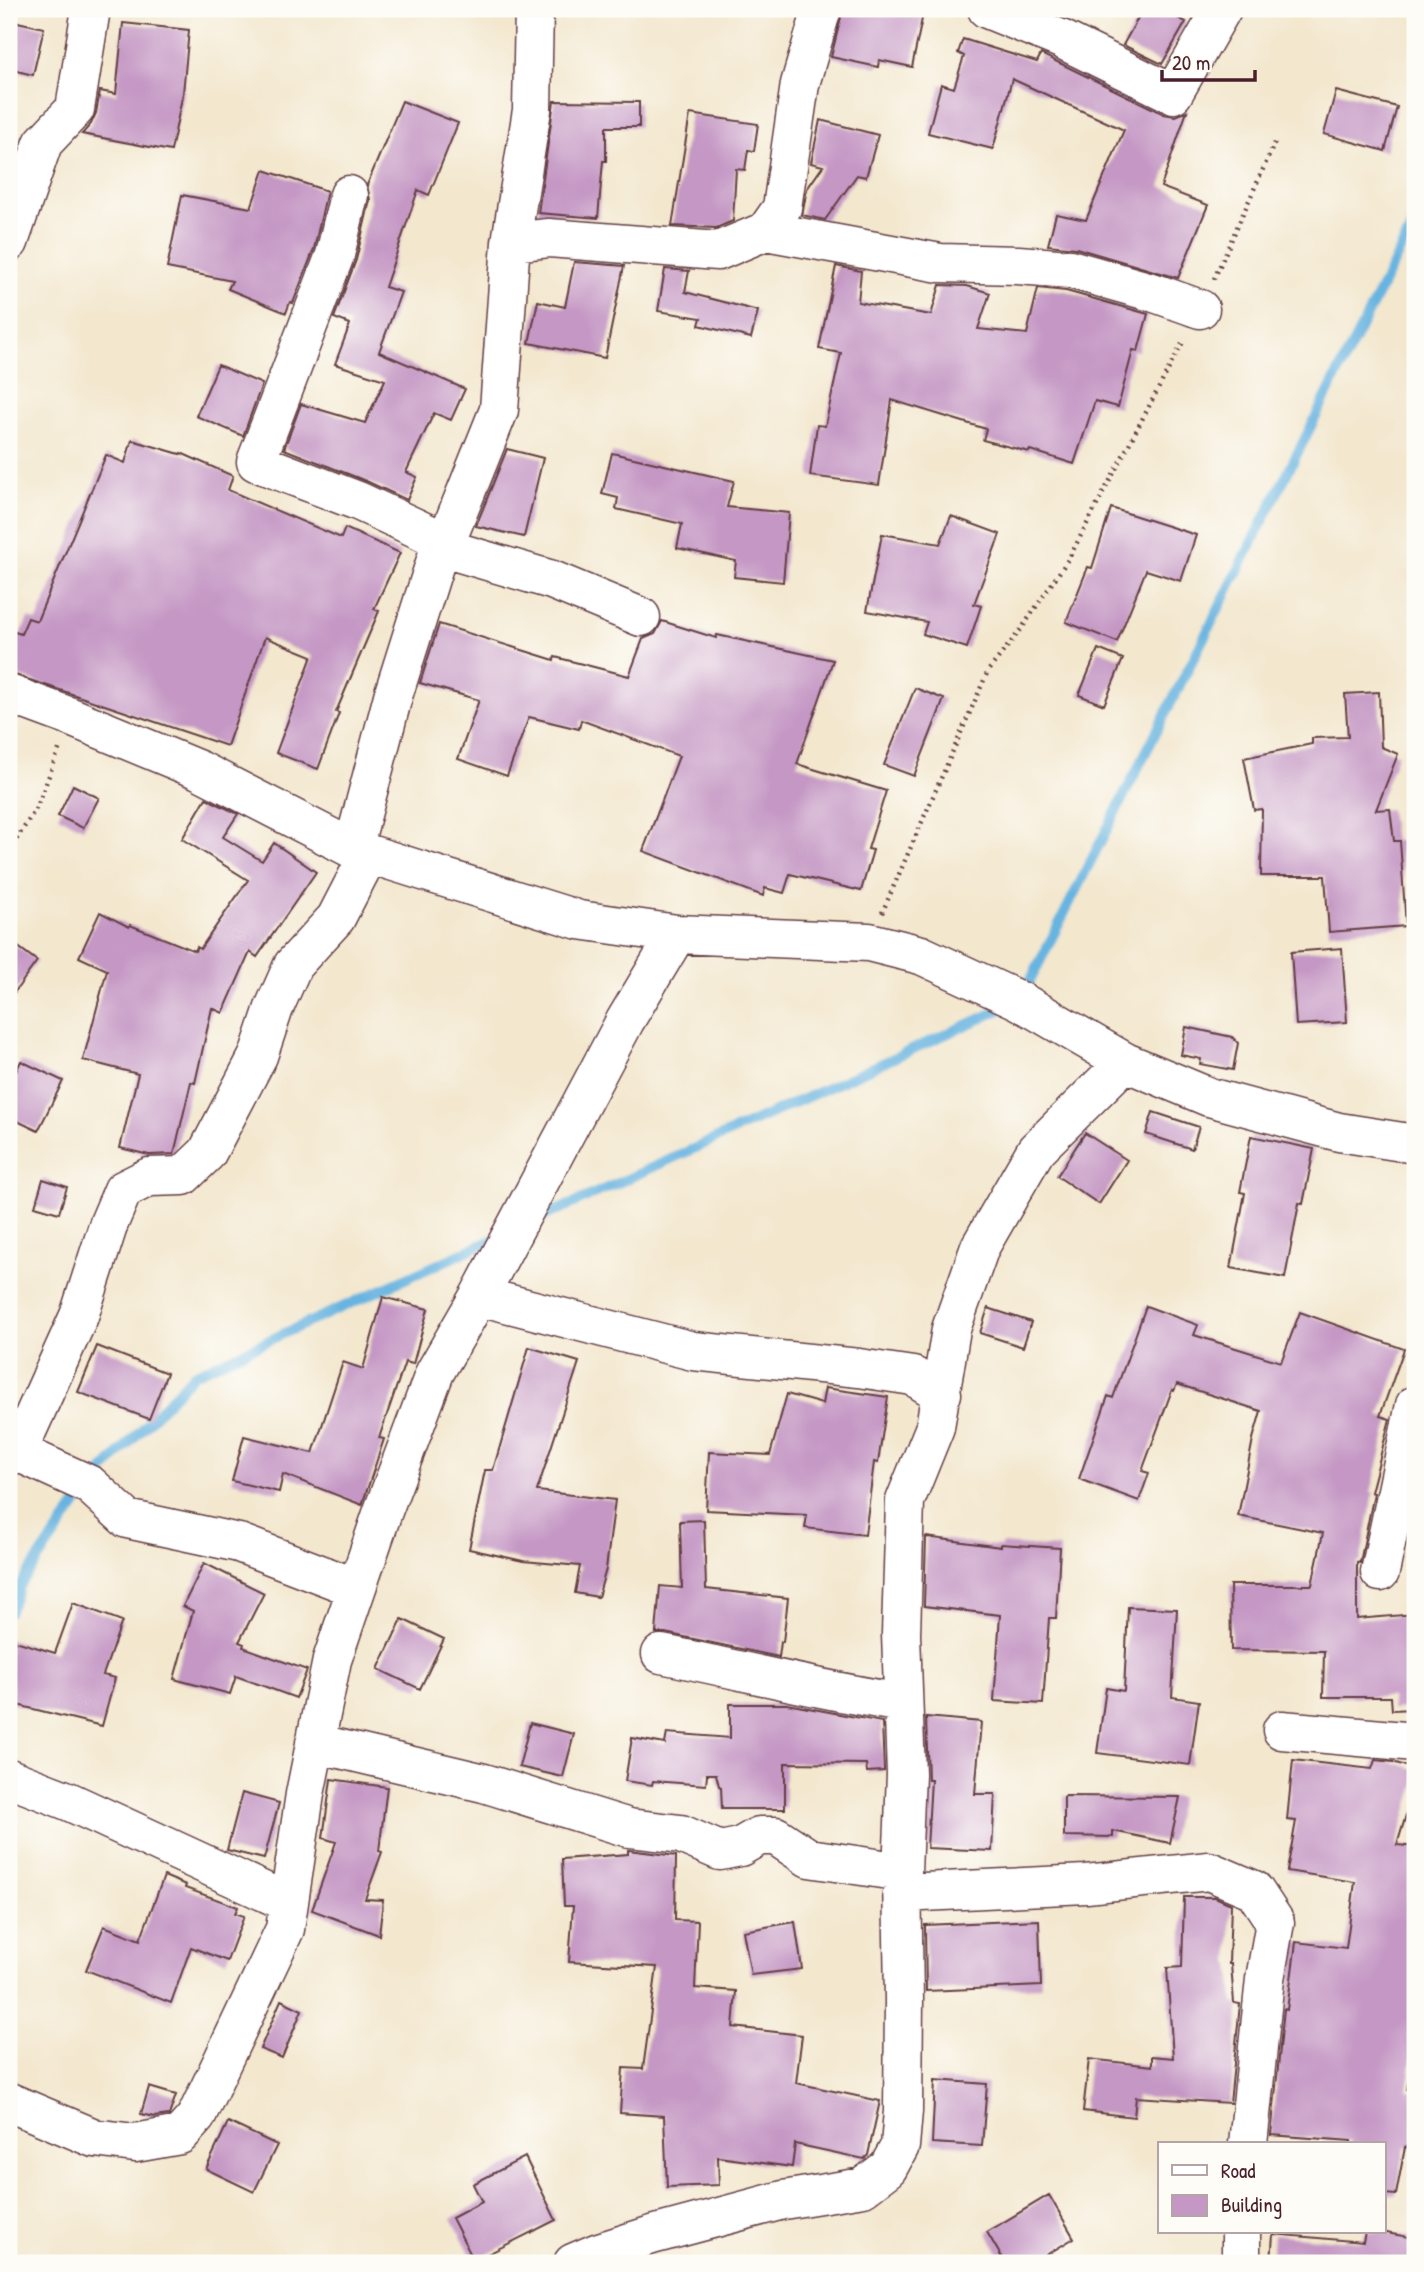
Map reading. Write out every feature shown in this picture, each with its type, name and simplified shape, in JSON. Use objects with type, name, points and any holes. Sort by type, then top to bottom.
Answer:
[{"type":"street","points":[[9,242],[43,143],[75,109],[91,9]]},
{"type":"street","points":[[356,1588],[239,1543],[127,1520],[90,1485],[14,1449],[79,1316],[109,1223],[123,1190],[149,1177],[183,1177],[208,1153],[258,1056],[274,1008],[293,965],[336,918],[361,851],[393,696],[443,545],[499,410],[511,242],[532,110],[534,9]]},
{"type":"street","points":[[987,9],[1061,39],[1173,94],[1222,9]]},
{"type":"street","points":[[511,242],[550,238],[718,251],[766,231],[782,208],[813,12]]},
{"type":"street","points":[[349,195],[335,256],[256,462],[358,501],[443,545],[552,580],[641,617]]},
{"type":"street","points":[[766,231],[940,263],[1070,269],[1156,293],[1200,309]]},
{"type":"street","points":[[9,694],[199,770],[361,851],[579,920],[677,934],[869,942],[921,955],[1020,1001],[1125,1062],[1222,1100],[1339,1132],[1415,1144]]},
{"type":"street","points":[[9,2102],[94,2138],[135,2143],[180,2135],[196,2118],[285,1929],[315,1743],[332,1660],[435,1372],[479,1296],[625,1021],[677,934]]},
{"type":"street","points":[[573,2263],[652,2235],[783,2200],[863,2187],[888,2168],[901,2146],[902,1883],[906,1774],[901,1634],[905,1501],[935,1427],[951,1329],[980,1247],[1036,1150],[1125,1062]]},
{"type":"street","points":[[479,1296],[693,1351],[913,1376],[942,1394]]},
{"type":"street","points":[[1380,1572],[1415,1405]]},
{"type":"street","points":[[661,1654],[852,1695],[904,1703]]},
{"type":"street","points":[[1282,1730],[1415,1742]]},
{"type":"street","points":[[315,1743],[484,1783],[629,1828],[681,1835],[720,1851],[740,1847],[759,1836],[776,1836],[809,1858],[902,1883],[1086,1884],[1209,1871],[1254,1890],[1275,1922],[1265,1979],[1248,2142]]},
{"type":"street","points":[[9,1778],[68,1801],[289,1903]]},
{"type":"street","points":[[1241,2234],[1241,2263]]},
{"type":"path","points":[[869,942],[988,671],[1022,628],[1069,558],[1200,309],[1276,140]]},
{"type":"path","points":[[9,851],[37,807],[71,717]]},
{"type":"building","points":[[843,9],[924,9],[912,67],[879,60],[878,67],[831,57]]},
{"type":"building","points":[[1143,9],[1184,9],[1178,18],[1186,22],[1162,64],[1123,45]]},
{"type":"building","points":[[9,20],[44,28],[33,75],[9,69]]},
{"type":"building","points":[[123,23],[189,30],[183,93],[171,151],[82,134],[96,113],[100,91],[116,94]]},
{"type":"building","points":[[963,39],[1037,62],[1041,54],[1164,114],[1175,116],[1187,111],[1161,187],[1208,205],[1178,278],[1076,248],[1048,245],[1056,214],[1086,220],[1124,130],[1012,79],[993,149],[928,133],[941,84],[954,88],[964,56],[958,53]]},
{"type":"building","points":[[1336,91],[1397,107],[1385,151],[1324,134]]},
{"type":"building","points":[[402,101],[458,123],[429,195],[418,190],[385,287],[401,292],[379,352],[465,389],[451,420],[434,413],[406,472],[417,477],[407,500],[284,449],[301,404],[365,423],[385,380],[335,364],[350,324],[334,318],[356,260],[370,200],[367,185]]},
{"type":"building","points":[[554,101],[639,102],[639,127],[606,127],[606,161],[603,161],[598,218],[538,213]]},
{"type":"building","points":[[690,114],[758,124],[754,151],[748,150],[745,170],[736,169],[733,221],[716,228],[672,226]]},
{"type":"building","points":[[820,120],[878,135],[866,177],[857,175],[825,220],[802,215],[807,189],[823,166],[811,163]]},
{"type":"building","points":[[264,170],[327,191],[314,249],[293,303],[290,302],[286,313],[228,289],[232,281],[167,268],[182,195],[251,208]]},
{"type":"building","points":[[574,262],[624,266],[605,358],[529,343],[538,301],[565,307]]},
{"type":"building","points":[[836,266],[861,271],[858,302],[931,315],[940,285],[967,286],[990,293],[978,329],[1027,334],[1038,288],[1066,291],[1148,314],[1138,351],[1133,350],[1118,407],[1095,401],[1074,464],[1030,450],[1029,452],[983,440],[986,429],[892,400],[879,485],[810,476],[817,425],[825,426],[841,353],[819,349]]},
{"type":"building","points":[[665,269],[689,271],[685,292],[758,311],[751,338],[699,325],[701,318],[658,311]]},
{"type":"building","points":[[218,365],[262,384],[243,436],[196,416]]},
{"type":"building","points":[[132,440],[181,453],[233,476],[228,490],[341,538],[345,528],[400,553],[374,609],[379,611],[336,712],[339,713],[318,769],[276,753],[312,656],[265,637],[227,746],[9,673],[9,630],[21,634],[28,618],[37,621],[106,455],[125,463]]},
{"type":"building","points":[[507,449],[543,458],[524,537],[476,526]]},
{"type":"building","points":[[612,453],[734,481],[727,507],[789,513],[783,582],[734,577],[736,561],[677,548],[682,524],[616,509],[618,498],[602,494]]},
{"type":"building","points":[[1111,508],[1196,535],[1181,581],[1146,570],[1117,642],[1066,622],[1088,567],[1092,568]]},
{"type":"building","points":[[951,516],[1000,534],[974,604],[981,606],[967,648],[923,634],[927,622],[867,611],[882,534],[940,544]]},
{"type":"building","points":[[662,621],[716,638],[717,635],[833,660],[797,764],[886,791],[868,849],[873,850],[861,891],[790,874],[784,893],[765,888],[763,896],[643,851],[679,756],[581,720],[579,729],[529,717],[507,776],[458,759],[479,700],[420,683],[439,624],[554,660],[555,657],[629,676],[643,639],[655,634]]},
{"type":"building","points":[[1098,649],[1123,659],[1104,705],[1079,695]]},
{"type":"building","points":[[915,688],[944,699],[914,776],[884,765]]},
{"type":"building","points":[[1379,692],[1381,747],[1398,754],[1376,810],[1390,809],[1394,841],[1400,841],[1406,926],[1329,932],[1325,876],[1261,876],[1262,809],[1254,810],[1244,758],[1312,744],[1312,738],[1348,737],[1345,694]]},
{"type":"building","points":[[73,785],[99,798],[83,828],[58,816]]},
{"type":"building","points":[[206,798],[238,814],[223,837],[262,861],[274,843],[316,872],[257,957],[250,952],[223,1013],[212,1008],[195,1083],[191,1082],[174,1154],[149,1155],[120,1148],[138,1074],[83,1060],[107,970],[79,957],[100,912],[129,927],[130,925],[195,951],[197,947],[200,949],[248,880],[182,839]]},
{"type":"building","points":[[9,940],[37,961],[9,1000]]},
{"type":"building","points":[[1342,948],[1347,1022],[1296,1025],[1291,952]]},
{"type":"building","points":[[1186,1027],[1232,1037],[1238,1043],[1233,1070],[1200,1064],[1201,1059],[1181,1055]]},
{"type":"building","points":[[21,1061],[63,1081],[38,1131],[9,1117],[9,1086]]},
{"type":"building","points":[[1153,1112],[1199,1127],[1192,1149],[1146,1134]]},
{"type":"building","points":[[1085,1133],[1127,1160],[1099,1204],[1057,1176]]},
{"type":"building","points":[[1251,1136],[1314,1149],[1303,1204],[1299,1203],[1285,1278],[1231,1268],[1245,1193],[1240,1192]]},
{"type":"building","points":[[43,1179],[67,1187],[59,1213],[35,1206]]},
{"type":"building","points":[[383,1297],[428,1309],[413,1364],[405,1362],[379,1438],[384,1439],[362,1505],[283,1474],[279,1492],[232,1481],[244,1436],[313,1453],[343,1362],[363,1369]]},
{"type":"building","points":[[1146,1306],[1198,1325],[1194,1335],[1281,1362],[1300,1312],[1404,1349],[1380,1416],[1390,1419],[1371,1492],[1374,1493],[1360,1563],[1357,1562],[1357,1619],[1415,1614],[1415,1709],[1392,1710],[1391,1697],[1323,1697],[1324,1651],[1231,1650],[1230,1585],[1312,1585],[1323,1533],[1238,1516],[1261,1411],[1177,1384],[1174,1391],[1172,1390],[1142,1471],[1149,1473],[1139,1501],[1079,1479],[1108,1396],[1113,1398]]},
{"type":"building","points":[[988,1308],[1031,1322],[1023,1347],[980,1333]]},
{"type":"building","points":[[97,1346],[167,1373],[149,1419],[78,1392]]},
{"type":"building","points":[[529,1347],[579,1362],[537,1491],[615,1500],[606,1569],[598,1597],[575,1593],[580,1566],[523,1561],[469,1549],[485,1470],[493,1470]]},
{"type":"building","points":[[825,1388],[888,1397],[878,1463],[874,1462],[865,1535],[805,1528],[807,1515],[706,1510],[709,1452],[770,1455],[787,1394],[822,1404]]},
{"type":"building","points":[[704,1520],[706,1589],[788,1598],[779,1657],[656,1633],[660,1586],[682,1588],[680,1521]]},
{"type":"building","points":[[926,1537],[1001,1547],[1001,1544],[1060,1548],[1056,1618],[1049,1618],[1043,1704],[994,1701],[1000,1615],[924,1606]]},
{"type":"building","points":[[204,1563],[264,1593],[239,1642],[244,1644],[243,1647],[307,1670],[296,1698],[236,1676],[230,1694],[174,1679],[193,1611],[183,1606]]},
{"type":"building","points":[[73,1603],[122,1621],[103,1675],[115,1678],[102,1726],[9,1703],[9,1639],[55,1653]]},
{"type":"building","points":[[1128,1607],[1177,1609],[1172,1697],[1199,1701],[1190,1765],[1097,1753],[1106,1688],[1124,1691]]},
{"type":"building","points":[[402,1619],[444,1639],[420,1689],[378,1669]]},
{"type":"building","points":[[730,1704],[787,1704],[882,1722],[884,1771],[867,1772],[866,1764],[785,1763],[785,1809],[722,1809],[721,1787],[716,1774],[707,1774],[706,1785],[653,1781],[652,1785],[625,1781],[632,1738],[665,1744],[667,1733],[730,1738]]},
{"type":"building","points":[[926,1717],[981,1722],[975,1794],[995,1794],[992,1851],[927,1848],[931,1780],[928,1780]]},
{"type":"building","points":[[530,1723],[574,1734],[563,1777],[519,1767]]},
{"type":"building","points":[[1293,1760],[1372,1769],[1375,1760],[1415,1769],[1415,1785],[1397,1845],[1415,1847],[1410,1900],[1415,1901],[1415,2038],[1407,2090],[1415,2091],[1415,2149],[1405,2147],[1396,2195],[1386,2194],[1386,2142],[1351,2142],[1271,2135],[1284,2009],[1287,2010],[1296,1942],[1346,1948],[1355,1882],[1287,1871],[1296,1821],[1287,1820]]},
{"type":"building","points":[[331,1779],[387,1787],[379,1851],[382,1852],[365,1899],[383,1900],[379,1935],[312,1910],[336,1842],[323,1838]]},
{"type":"building","points":[[242,1793],[279,1803],[264,1859],[227,1850]]},
{"type":"building","points":[[1064,1796],[1180,1797],[1170,1843],[1113,1831],[1113,1837],[1064,1836]]},
{"type":"building","points":[[628,1850],[676,1856],[675,1920],[698,1921],[695,1988],[736,1991],[733,2027],[802,2035],[796,2083],[880,2101],[868,2155],[864,2159],[795,2144],[792,2167],[718,2157],[719,2185],[667,2187],[664,2116],[620,2113],[623,2068],[643,2069],[657,1967],[569,1962],[573,1906],[564,1906],[562,1859],[628,1854]]},
{"type":"building","points":[[164,1876],[186,1885],[185,1888],[238,1907],[235,1913],[244,1916],[227,1961],[191,1947],[171,2003],[86,1970],[104,1926],[140,1940]]},
{"type":"building","points":[[1184,1897],[1215,1897],[1231,1904],[1229,1964],[1234,2003],[1240,2004],[1230,2103],[1136,2097],[1134,2117],[1083,2111],[1089,2059],[1152,2066],[1152,2056],[1173,2058],[1167,1968],[1182,1967]]},
{"type":"building","points":[[1039,1920],[1041,1986],[926,1991],[925,1925]]},
{"type":"building","points":[[795,1922],[802,1969],[751,1975],[743,1931]]},
{"type":"building","points":[[281,2000],[302,2010],[282,2058],[260,2049]]},
{"type":"building","points":[[935,2080],[987,2084],[982,2146],[932,2143]]},
{"type":"building","points":[[149,2087],[176,2095],[169,2115],[154,2117],[141,2114]]},
{"type":"building","points":[[228,2122],[277,2145],[254,2192],[206,2169]]},
{"type":"building","points":[[525,2157],[556,2220],[474,2261],[452,2218],[482,2202],[473,2184]]},
{"type":"building","points":[[1049,2195],[1074,2238],[1033,2263],[1005,2263],[987,2232]]},
{"type":"building","points":[[1386,2233],[1415,2238],[1411,2263],[1271,2263],[1273,2234],[1363,2242],[1365,2234]]},
{"type":"waterway","points":[[1023,995],[1415,221]]},
{"type":"waterway","points":[[532,1222],[1006,1007]]},
{"type":"waterway","points":[[95,1479],[194,1374],[496,1238]]},
{"type":"waterway","points":[[9,1612],[21,1584],[86,1491]]}]
